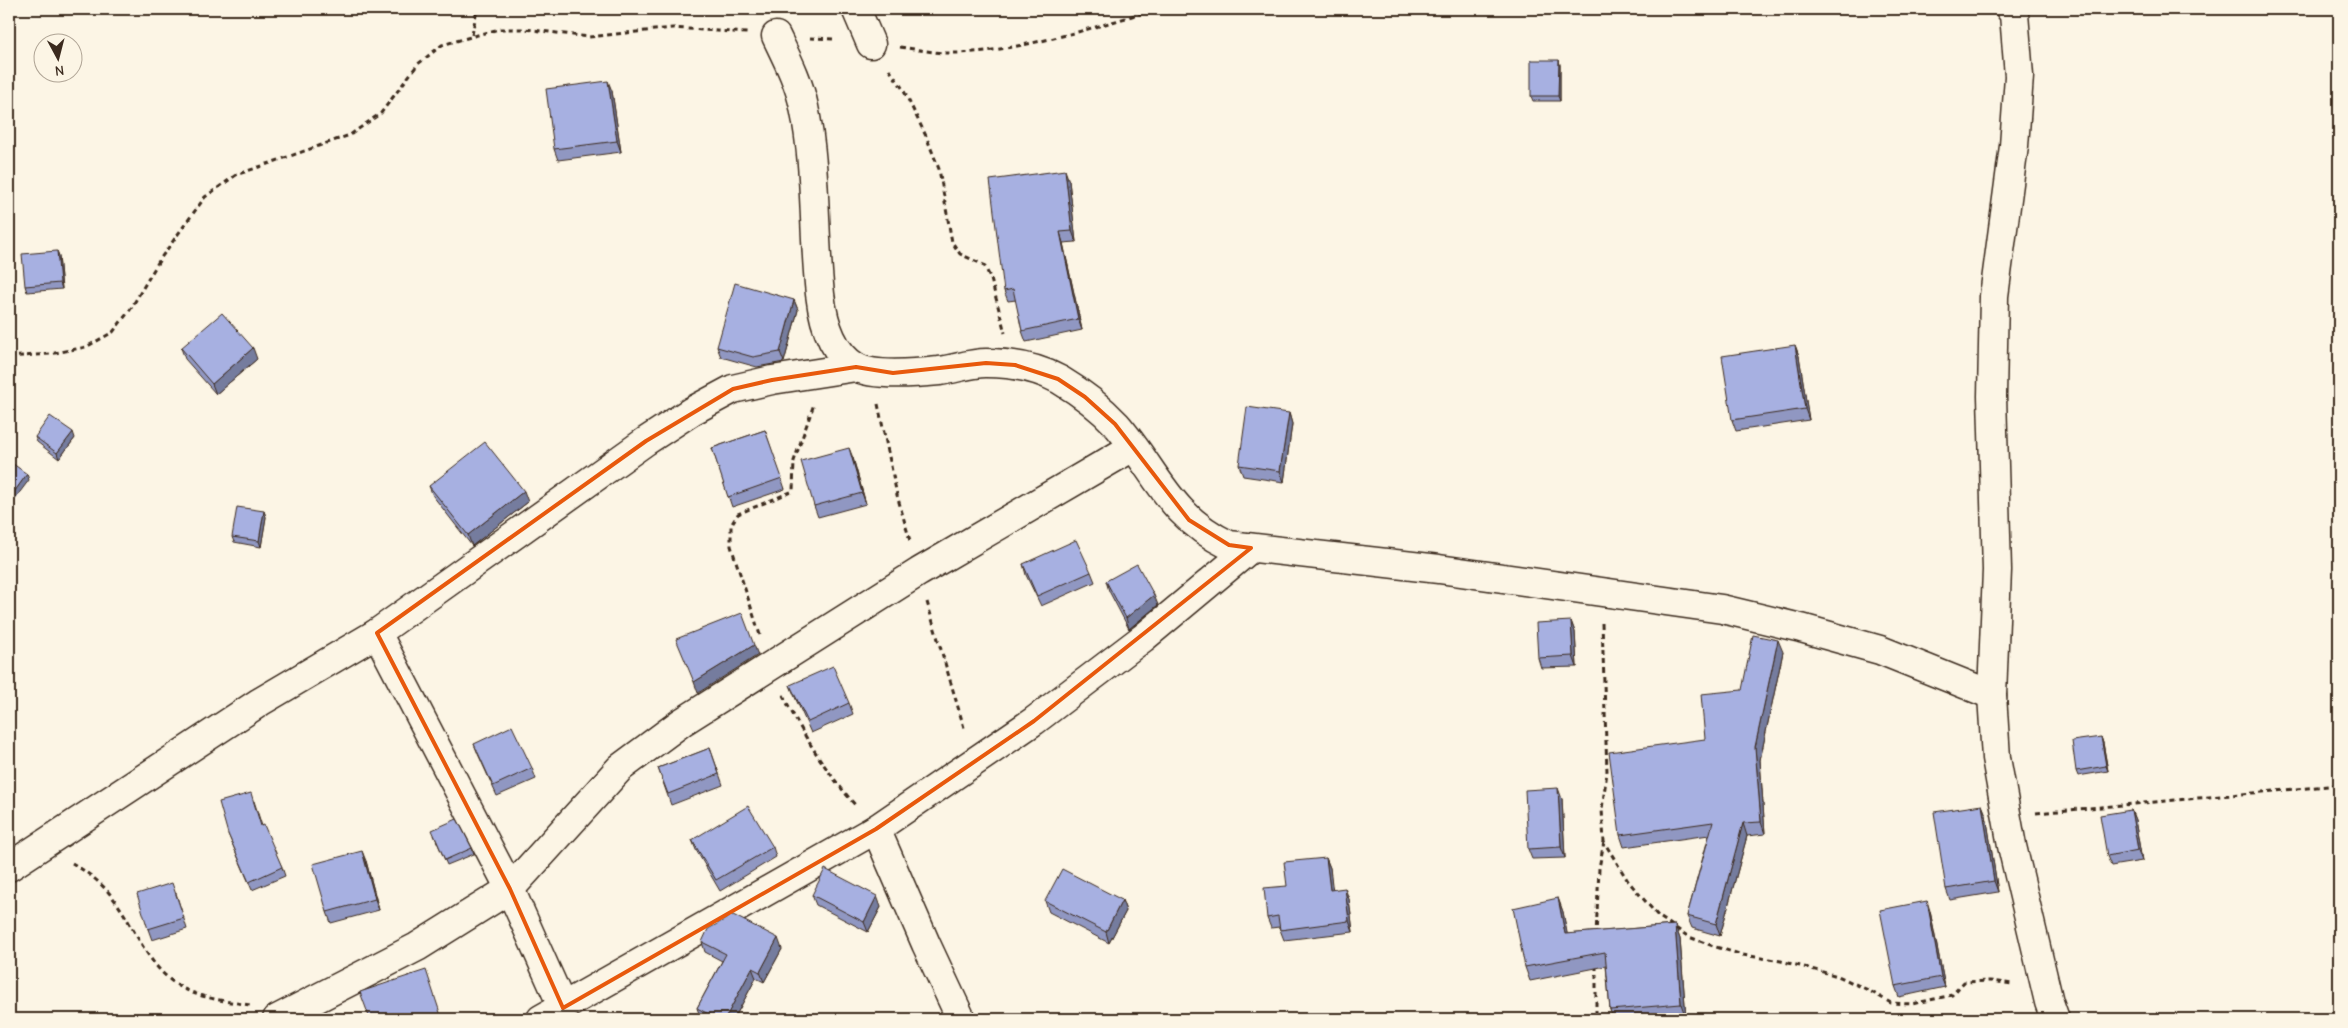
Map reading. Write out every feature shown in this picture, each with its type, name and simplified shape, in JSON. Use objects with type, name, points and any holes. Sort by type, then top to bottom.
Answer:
[{"type":"street","points":[[856,9],[871,44]]},
{"type":"street","points":[[2018,10],[2019,76],[2015,136],[1994,296],[1992,396],[1997,570],[1992,695],[1996,758],[2006,816],[2052,1011]]},
{"type":"street","points":[[776,36],[794,74],[804,106],[812,161],[816,257],[825,327],[835,345],[863,369]]},
{"type":"street","points":[[9,866],[45,845],[260,702],[377,633],[646,441],[692,411],[733,389],[772,380],[863,369],[893,373],[940,371],[986,363],[1015,365],[1035,369],[1058,379],[1085,397],[1115,424],[1163,490],[1189,520],[1210,536],[1229,545],[1439,569],[1601,594],[1722,609],[1880,650],[1992,695]]},
{"type":"street","points":[[284,1016],[417,947],[510,889],[620,768],[682,722],[919,572],[1133,447]]},
{"type":"street","points":[[377,633],[510,889],[552,1014],[876,829],[1034,721],[1142,638],[1251,548]]},
{"type":"street","points":[[876,829],[961,1019]]},
{"type":"path","points":[[472,35],[477,9]]},
{"type":"path","points":[[9,357],[50,354],[86,347],[113,332],[130,310],[160,259],[205,197],[236,175],[350,135],[381,113],[418,64],[442,45],[472,35],[498,29],[525,29],[589,37],[673,28],[727,30],[776,36],[852,40],[946,53],[1027,44],[1154,9]]},
{"type":"path","points":[[871,44],[903,89],[926,136],[939,169],[952,242],[960,254],[984,266],[991,279],[1015,365]]},
{"type":"path","points":[[863,369],[897,495],[974,762]]},
{"type":"path","points":[[819,373],[812,414],[794,461],[793,491],[738,514],[731,525],[730,546],[770,667],[804,736],[837,784],[876,829]]},
{"type":"path","points":[[1596,939],[1599,868],[1604,842],[1602,809],[1607,772],[1601,594]]},
{"type":"path","points":[[2006,816],[2339,785]]},
{"type":"path","points":[[1604,842],[1628,881],[1658,916],[1689,937],[1743,955],[1781,961],[1838,976],[1891,1003],[1912,1004],[1935,999],[1952,995],[1964,982],[1990,981],[2011,983],[2052,1011]]},
{"type":"path","points":[[45,845],[89,873],[113,897],[149,955],[173,982],[196,994],[284,1016]]},
{"type":"path","points":[[1596,957],[1596,1019]]},
{"type":"highlighted area","points":[[986,363],[1015,365],[1058,379],[1085,397],[1115,424],[1189,520],[1229,545],[1251,548],[1034,721],[876,829],[563,1008],[510,889],[377,633],[646,441],[733,389],[772,380],[856,367],[893,373]]},
{"type":"building","points":[[1531,60],[1559,60],[1558,96],[1531,96]]},
{"type":"building","points":[[608,81],[617,141],[554,149],[546,89]]},
{"type":"building","points":[[1065,170],[1072,231],[1060,232],[1078,319],[1022,331],[1013,289],[1004,291],[990,180]]},
{"type":"building","points":[[57,251],[60,283],[25,286],[22,254]]},
{"type":"building","points":[[735,283],[794,300],[780,352],[753,357],[717,347]]},
{"type":"building","points":[[222,313],[253,348],[212,384],[181,348]]},
{"type":"building","points":[[1795,345],[1805,409],[1732,420],[1722,356]]},
{"type":"building","points":[[1247,407],[1289,413],[1280,471],[1239,465]]},
{"type":"building","points":[[50,416],[73,432],[57,453],[35,437]]},
{"type":"building","points":[[765,430],[782,478],[728,497],[712,448]]},
{"type":"building","points":[[485,442],[524,491],[468,535],[429,486]]},
{"type":"building","points":[[849,448],[862,493],[814,506],[801,461]]},
{"type":"building","points":[[9,461],[27,474],[9,499]]},
{"type":"building","points":[[237,507],[264,511],[259,541],[232,537]]},
{"type":"building","points":[[1076,540],[1091,572],[1037,596],[1023,564]]},
{"type":"building","points":[[1137,564],[1154,595],[1126,618],[1106,581]]},
{"type":"building","points":[[742,613],[754,645],[694,682],[676,639]]},
{"type":"building","points":[[1571,621],[1573,656],[1538,658],[1536,623]]},
{"type":"building","points":[[1753,635],[1778,640],[1755,747],[1761,822],[1743,823],[1716,924],[1687,916],[1713,822],[1620,835],[1609,752],[1705,739],[1701,694],[1742,690]]},
{"type":"building","points":[[833,666],[849,703],[808,722],[790,685]]},
{"type":"building","points":[[512,726],[532,768],[493,786],[474,744]]},
{"type":"building","points":[[2101,737],[2106,766],[2076,771],[2072,741]]},
{"type":"building","points":[[710,748],[719,774],[668,794],[658,768]]},
{"type":"building","points":[[1558,788],[1561,847],[1528,849],[1525,790]]},
{"type":"building","points":[[251,793],[261,826],[264,825],[282,867],[249,882],[228,834],[219,802]]},
{"type":"building","points":[[1982,805],[1994,881],[1946,889],[1934,812]]},
{"type":"building","points":[[748,806],[773,847],[716,880],[692,840]]},
{"type":"building","points":[[2131,810],[2138,850],[2107,856],[2100,815]]},
{"type":"building","points":[[457,819],[472,848],[445,860],[432,830]]},
{"type":"building","points":[[362,851],[375,899],[327,912],[313,864]]},
{"type":"building","points":[[1326,858],[1330,890],[1345,888],[1349,921],[1280,930],[1278,916],[1267,918],[1264,888],[1287,886],[1284,862]]},
{"type":"building","points":[[825,869],[877,896],[864,922],[812,895]]},
{"type":"building","points":[[1062,869],[1122,900],[1106,932],[1045,901]]},
{"type":"building","points":[[172,883],[184,918],[148,929],[137,894]]},
{"type":"building","points":[[1558,898],[1565,934],[1675,925],[1681,1004],[1610,1010],[1605,952],[1525,967],[1513,908]]},
{"type":"building","points":[[1927,901],[1941,977],[1895,986],[1880,910]]},
{"type":"building","points":[[733,915],[778,938],[760,972],[752,968],[725,1019],[718,1019],[697,1008],[726,954],[702,942],[708,929]]},
{"type":"building","points":[[426,970],[442,1019],[370,1019],[360,992]]}]
